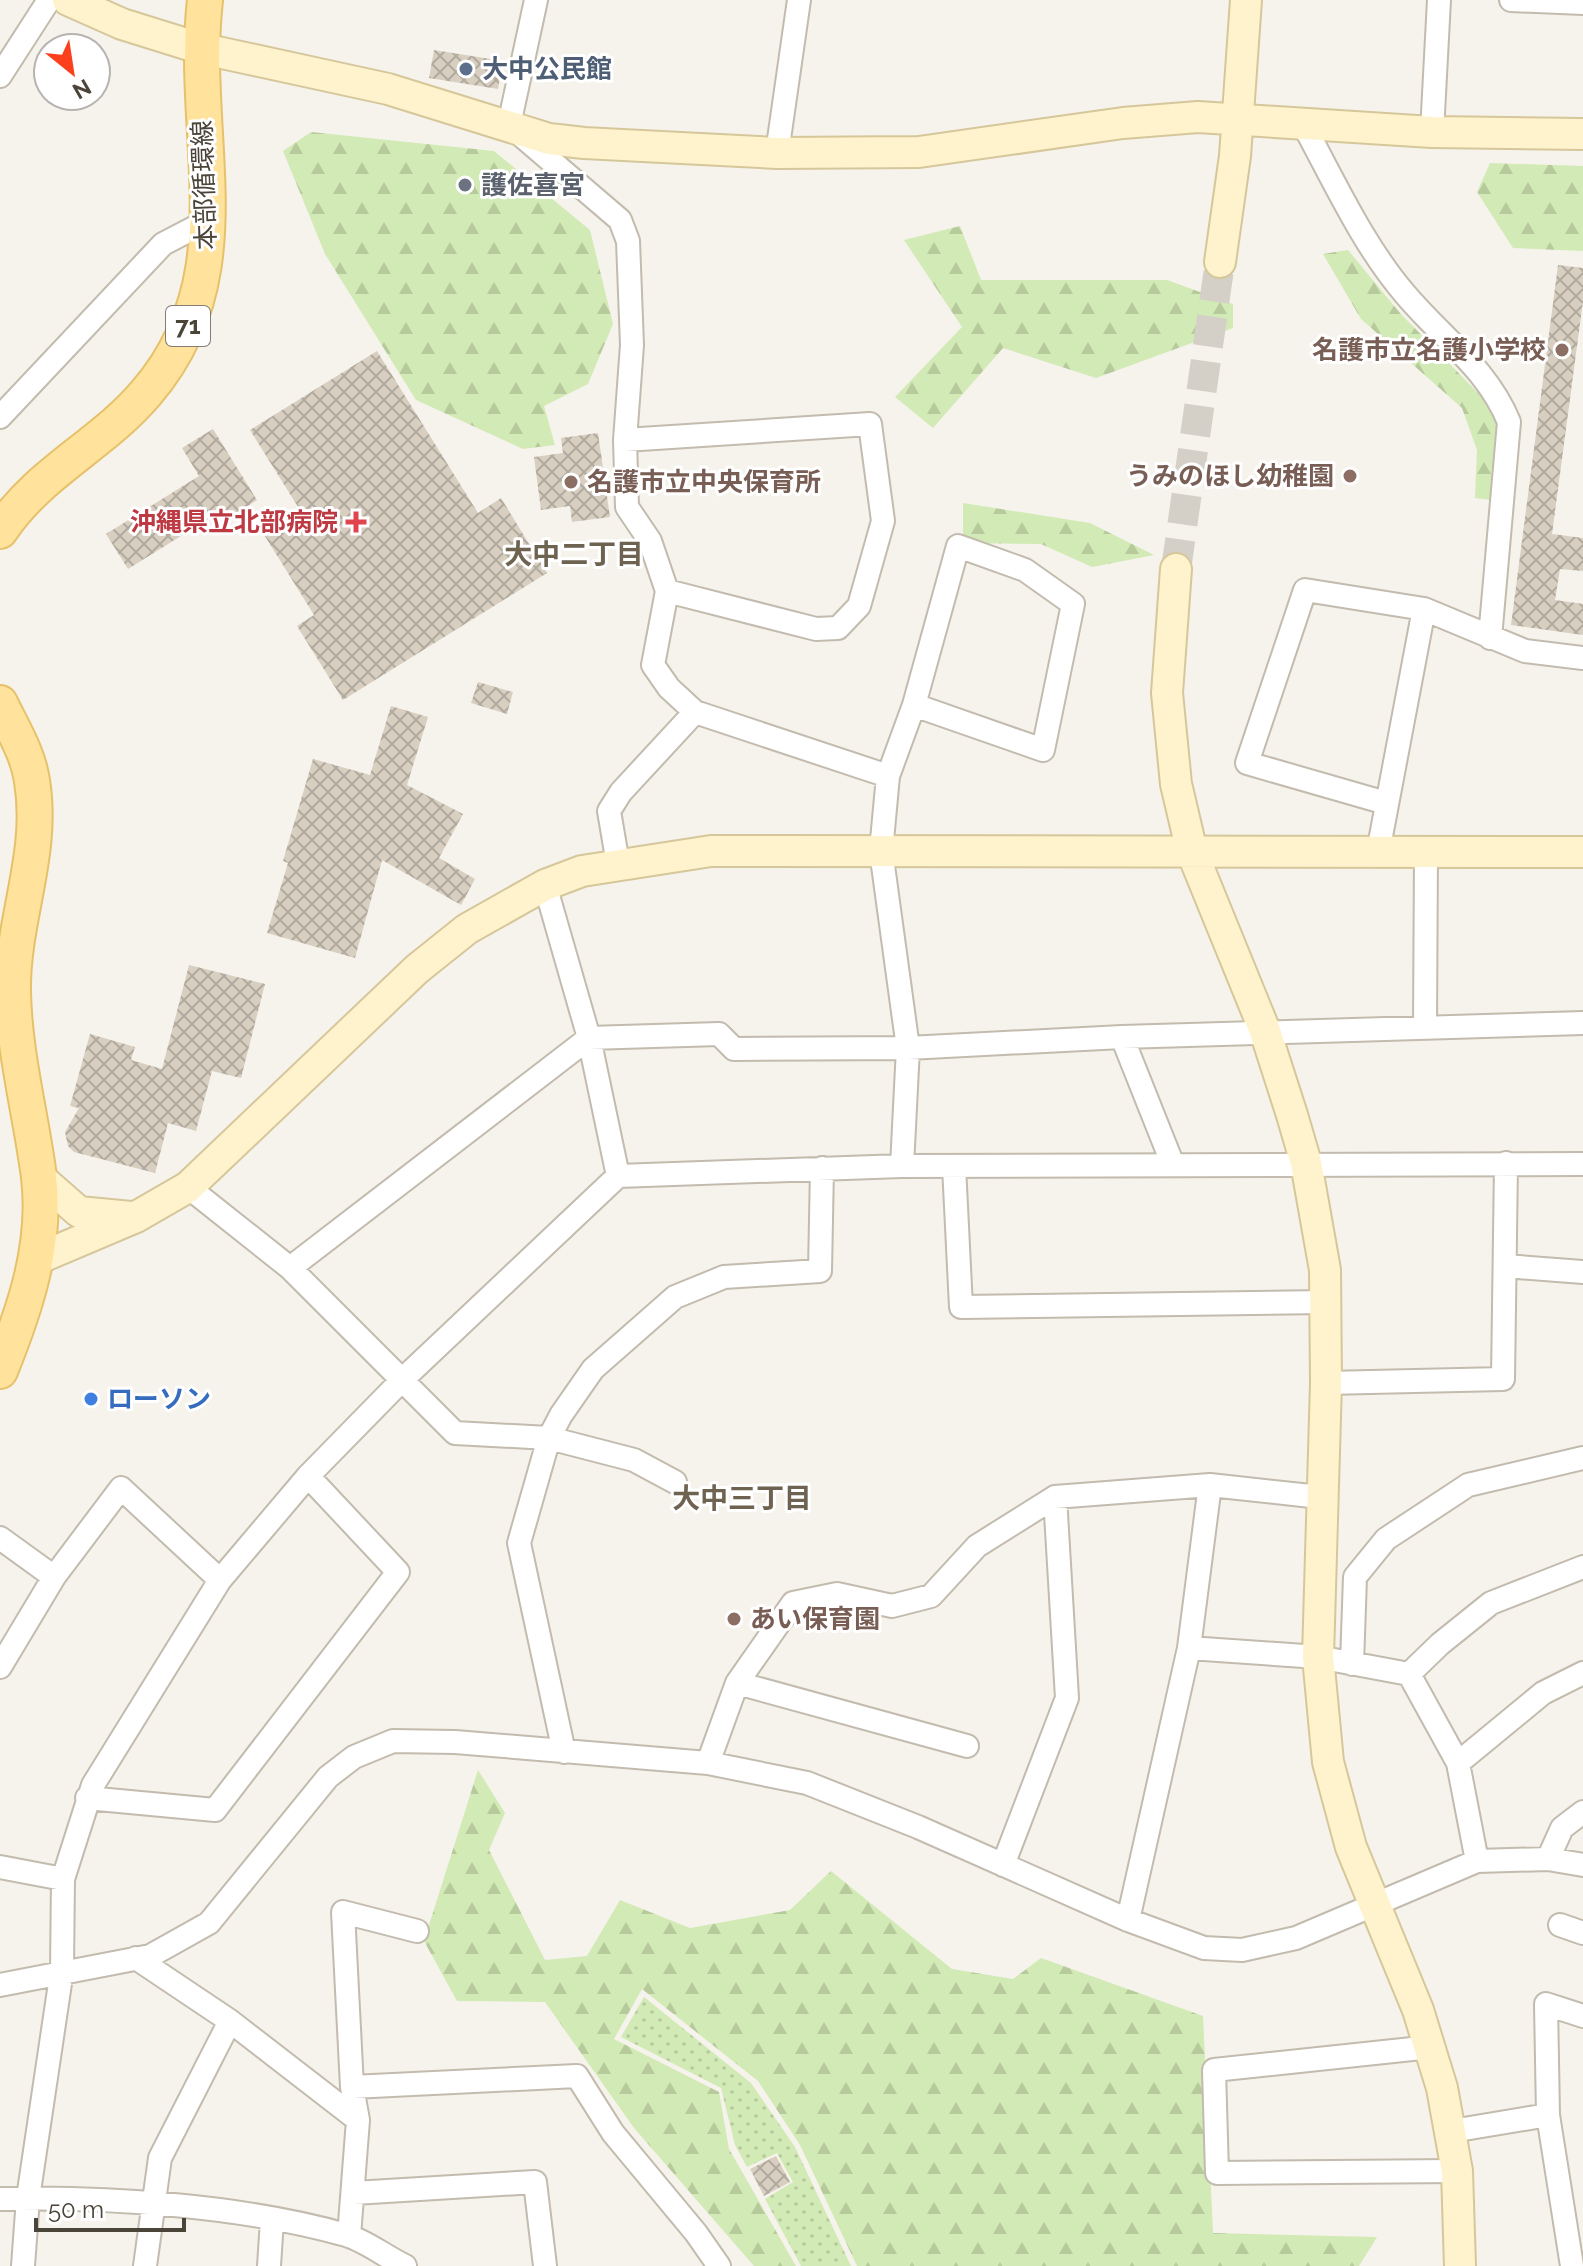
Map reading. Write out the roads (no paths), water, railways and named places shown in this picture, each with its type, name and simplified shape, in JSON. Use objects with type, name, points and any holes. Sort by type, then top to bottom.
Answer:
[{"type":"main road","name":"71","points":[[199,48],[205,0]]},
{"type":"main road","name":"本部循環線","points":[[0,531],[19,502],[145,394],[176,351],[197,308],[206,268],[209,220],[199,48]]},
{"type":"main road","points":[[0,703],[22,748],[32,778],[37,827],[16,943],[13,991],[22,1086],[39,1177],[37,1259],[22,1316],[0,1371]]},
{"type":"street","points":[[0,76],[49,0]]},
{"type":"street","points":[[68,0],[122,24],[199,48],[388,89],[549,139],[584,143],[777,153],[919,152],[1123,123],[1198,117],[1432,132],[1583,134]]},
{"type":"street","points":[[509,125],[536,0]]},
{"type":"street","points":[[777,153],[799,0]]},
{"type":"street","points":[[1220,262],[1235,156],[1246,0]]},
{"type":"street","points":[[1432,132],[1439,0]]},
{"type":"street","points":[[1511,0],[1583,3]]},
{"type":"street","points":[[1303,124],[1362,230],[1403,292],[1497,391],[1509,422],[1490,638]]},
{"type":"street","points":[[509,125],[620,220],[628,241],[632,345],[625,440],[627,507],[650,541],[667,591],[653,665],[669,688],[695,712],[888,776]]},
{"type":"street","points":[[4,407],[163,244],[209,220]]},
{"type":"street","points":[[625,440],[870,424],[883,521],[859,606],[838,628],[816,629],[667,591]]},
{"type":"street","points":[[902,1166],[908,1048],[881,851],[888,776],[914,705],[958,546],[1025,570],[1073,604],[1043,750],[914,705]]},
{"type":"street","points":[[1176,569],[1167,693],[1174,770],[1192,852],[1265,1031],[1306,1163],[1325,1270],[1326,1383],[1320,1497],[1318,1657],[1328,1762],[1351,1847],[1373,1908],[1431,2047],[1452,2131],[1457,2171],[1460,2266]]},
{"type":"street","points":[[1386,803],[1247,763],[1305,590],[1424,609],[1525,651],[1583,658]]},
{"type":"street","points":[[1378,852],[1424,609]]},
{"type":"street","points":[[618,864],[609,811],[621,792],[695,712]]},
{"type":"street","points":[[37,1259],[136,1217],[188,1187],[417,969],[467,929],[545,885],[582,871],[711,851],[1583,852]]},
{"type":"street","points":[[1425,1027],[1426,852]]},
{"type":"street","points":[[545,885],[589,1038],[618,1176]]},
{"type":"street","points":[[290,1268],[589,1038],[719,1034],[734,1049],[908,1048],[1265,1031],[1583,1023]]},
{"type":"street","points":[[1122,1037],[1173,1165]]},
{"type":"street","points":[[1326,1383],[1503,1379],[1506,1163]]},
{"type":"street","points":[[23,2266],[28,2198],[62,1970],[63,1879],[87,1798],[118,1742],[220,1580],[308,1476],[403,1379],[618,1176],[902,1166],[1583,1164]]},
{"type":"street","points":[[954,1166],[961,1307],[1326,1302]]},
{"type":"street","points":[[564,1752],[519,1543],[549,1438],[593,1369],[675,1297],[724,1277],[820,1271],[822,1168]]},
{"type":"street","points":[[39,1177],[79,1212],[136,1217]]},
{"type":"street","points":[[188,1187],[290,1268],[455,1433],[549,1438],[634,1460],[675,1482]]},
{"type":"street","points":[[1505,1266],[1583,1272]]},
{"type":"street","points":[[1352,1664],[1355,1577],[1386,1539],[1468,1485],[1583,1458]]},
{"type":"street","points":[[87,1798],[215,1810],[398,1572],[308,1476]]},
{"type":"street","points":[[708,1763],[737,1683],[793,1603],[837,1594],[892,1606],[931,1596],[977,1546],[1055,1497],[1210,1485],[1320,1497]]},
{"type":"street","points":[[1128,1920],[1189,1648],[1210,1485]]},
{"type":"street","points":[[0,1667],[54,1577],[121,1488],[220,1580]]},
{"type":"street","points":[[1003,1865],[1067,1698],[1055,1497]]},
{"type":"street","points":[[0,1538],[54,1577]]},
{"type":"street","points":[[1409,1674],[1491,1603],[1583,1567]]},
{"type":"street","points":[[1189,1648],[1318,1657],[1409,1674]]},
{"type":"street","points":[[1458,1763],[1543,1693],[1583,1673]]},
{"type":"street","points":[[1409,1674],[1458,1763],[1477,1861]]},
{"type":"street","points":[[737,1683],[967,1746]]},
{"type":"street","points":[[0,1985],[62,1970],[150,1956],[209,1923],[328,1777],[354,1757],[393,1741],[455,1742],[708,1763],[807,1783],[1128,1920],[1204,1948],[1242,1950],[1296,1938],[1373,1908],[1477,1861],[1548,1859],[1583,1865]]},
{"type":"street","points":[[1548,1859],[1562,1828],[1583,1812]]},
{"type":"street","points":[[0,1867],[63,1879]]},
{"type":"street","points":[[349,2236],[358,2120],[352,2087],[343,1912],[417,1931]]},
{"type":"street","points":[[1560,1925],[1583,1933]]},
{"type":"street","points":[[136,1958],[230,2021],[358,2120]]},
{"type":"street","points":[[1572,2266],[1548,2115],[1546,2004],[1583,2016]]},
{"type":"street","points":[[145,2266],[160,2158],[230,2021]]},
{"type":"street","points":[[1431,2047],[1214,2070],[1217,2173],[1457,2171]]},
{"type":"street","points":[[352,2087],[577,2076],[613,2133],[696,2233],[719,2266]]},
{"type":"street","points":[[1452,2131],[1548,2115]]},
{"type":"street","points":[[354,2193],[535,2182],[545,2266]]},
{"type":"street","points":[[0,2199],[152,2204],[272,2220],[349,2236],[382,2261],[405,2266]]},
{"type":"street","points":[[269,2266],[272,2220]]},
{"type":"tunnel","points":[[1176,569],[1220,262]]},
{"type":"place","name":"大中公民館","points":[[466,69]]},
{"type":"place","name":"護佐喜宮","points":[[465,185]]},
{"type":"place","name":"名護市立名護小学校","points":[[1562,350]]},
{"type":"place","name":"うみのほし幼稚園","points":[[1350,476]]},
{"type":"place","name":"名護市立中央保育所","points":[[571,482]]},
{"type":"place","name":"沖縄県立北部病院","points":[[356,522]]},
{"type":"place","name":"ローソン","points":[[91,1399]]},
{"type":"place","name":"あい保育園","points":[[734,1619]]},
{"type":"district","name":"大中二丁目","points":[[574,554]]},
{"type":"district","name":"大中三丁目","points":[[742,1498]]}]
